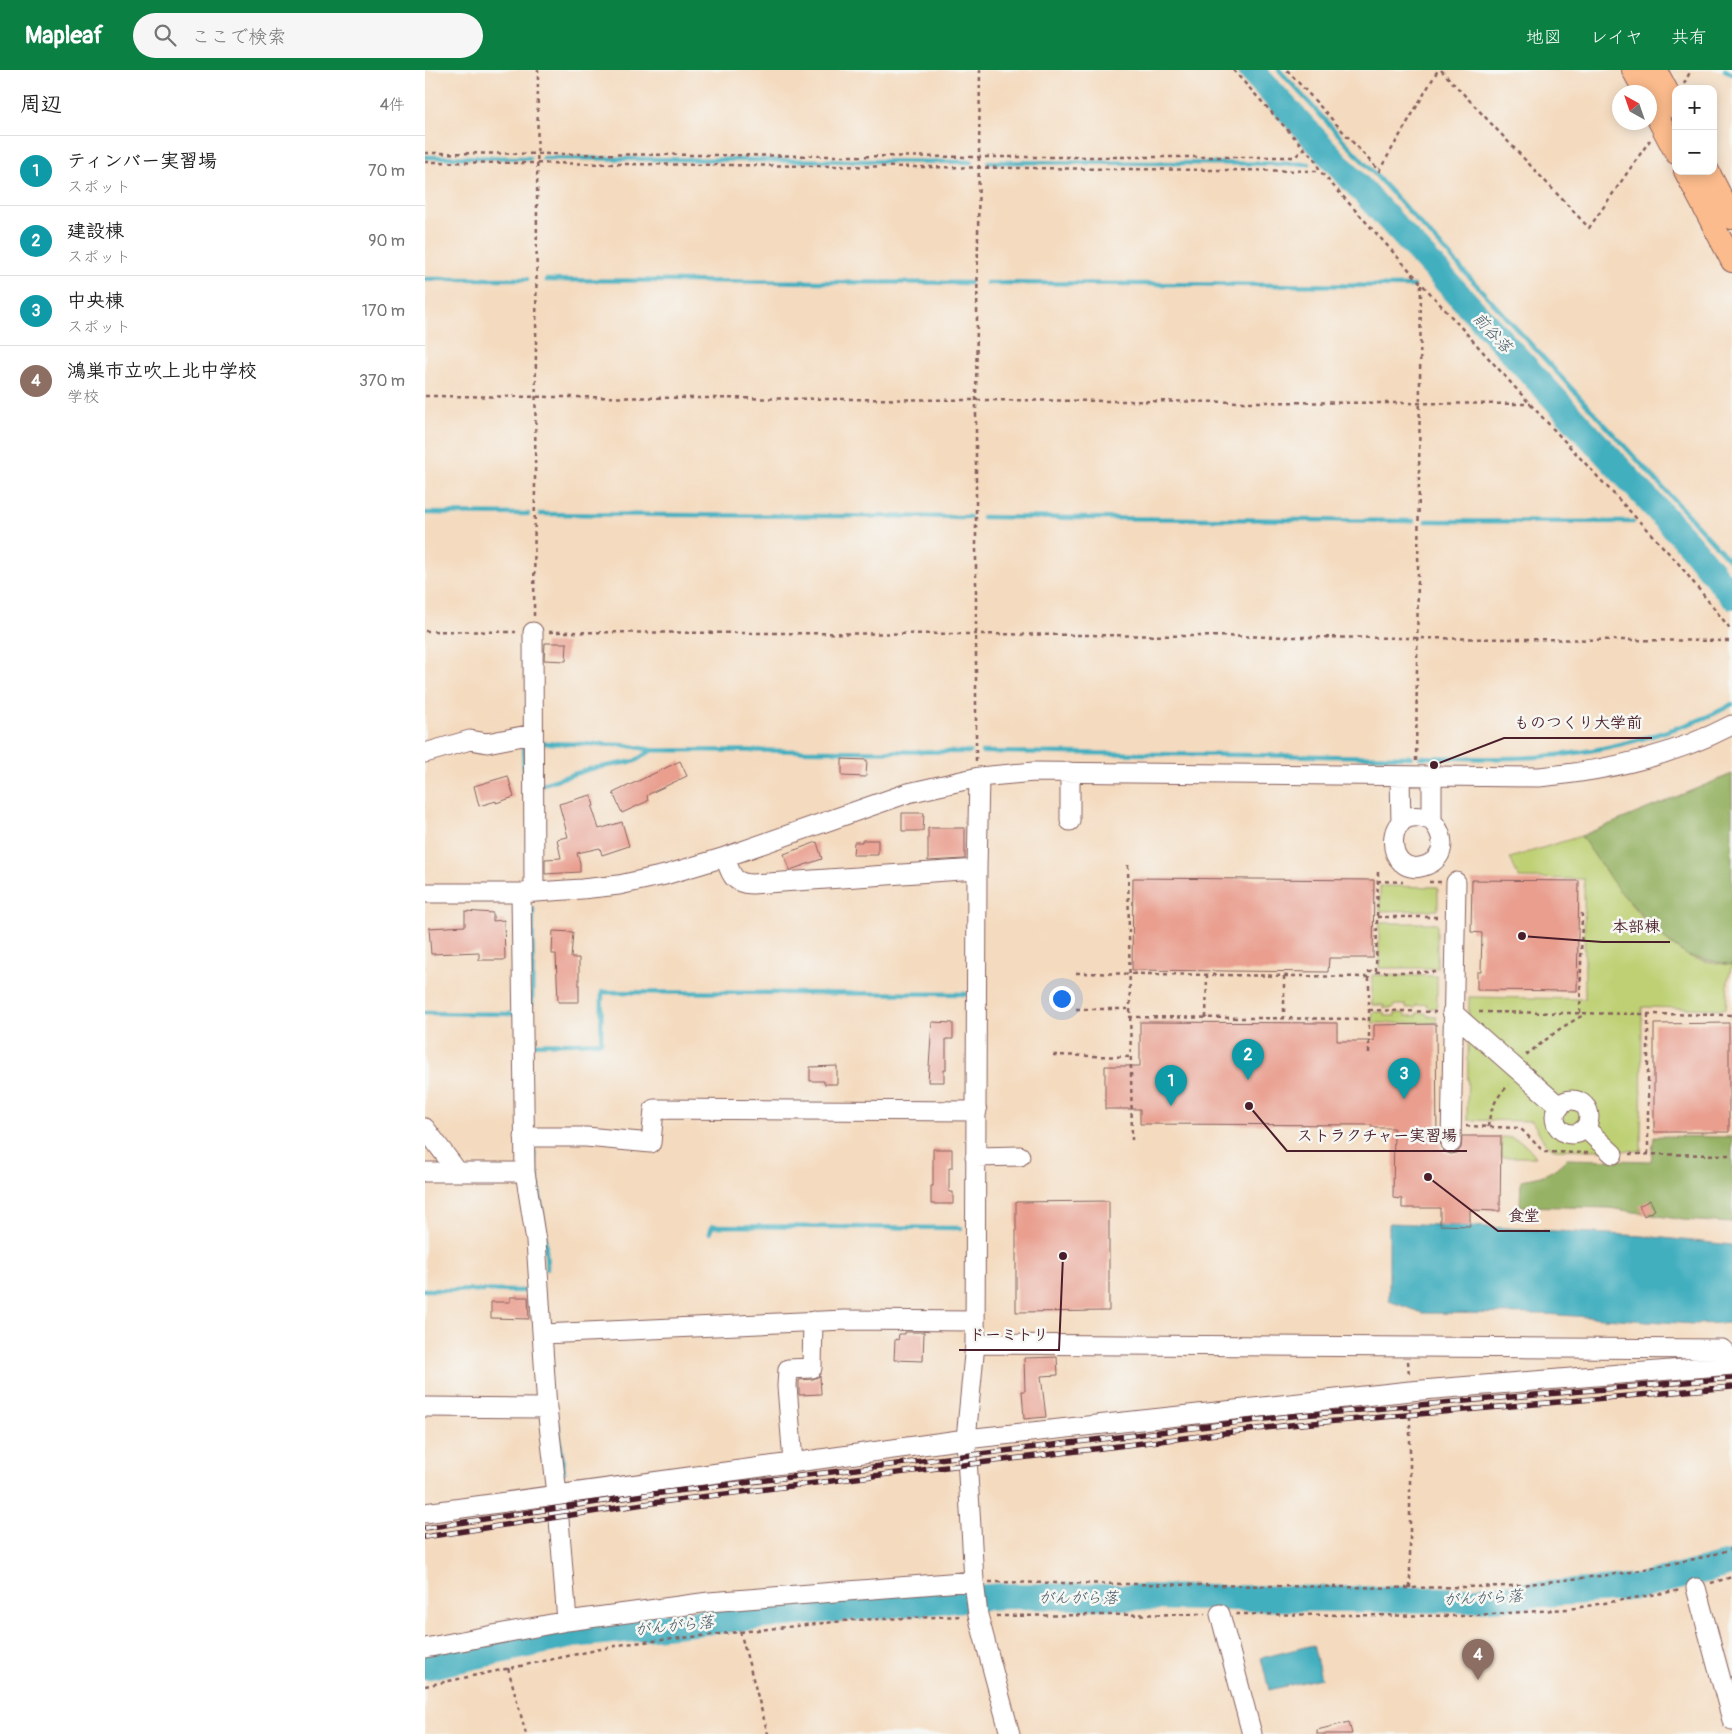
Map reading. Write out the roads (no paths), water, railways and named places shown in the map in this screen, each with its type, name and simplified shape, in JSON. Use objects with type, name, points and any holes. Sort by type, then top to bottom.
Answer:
[{"type":"main road","points":[[1633,70],[1641,85]]},
{"type":"main road","points":[[1656,70],[1672,134]]},
{"type":"main road","points":[[1657,108],[1668,116]]},
{"type":"main road","points":[[1687,175],[1732,261]]},
{"type":"main road","points":[[1710,175],[1732,218]]},
{"type":"street","points":[[533,632],[533,734],[527,893],[523,1137],[525,1172],[536,1241],[547,1408],[557,1494],[567,1621]]},
{"type":"street","points":[[425,893],[527,893],[582,890],[619,885],[665,875],[725,856],[907,793],[979,777],[1034,772],[1070,772],[1539,777],[1571,774],[1646,758],[1694,742],[1732,725]]},
{"type":"street","points":[[425,753],[470,740],[487,743],[533,734]]},
{"type":"street","points":[[1070,772],[1070,822]]},
{"type":"street","points":[[979,777],[975,1344],[966,1439],[975,1584],[979,1615],[1010,1734]]},
{"type":"street","points":[[1416,777],[1432,821]]},
{"type":"street","points":[[1401,823],[1416,777]]},
{"type":"street","points":[[1416,817],[1432,821],[1442,835],[1441,851],[1437,859],[1430,864],[1415,867],[1407,865],[1395,854],[1392,846],[1395,830],[1401,823],[1416,817]]},
{"type":"street","points":[[725,856],[731,875],[735,880],[741,883],[752,884],[977,869]]},
{"type":"street","points":[[1451,1143],[1452,1012],[1456,882]]},
{"type":"street","points":[[1452,1012],[1560,1106],[1556,1114],[1560,1129],[1570,1134],[1581,1132],[1585,1128],[1613,1154]]},
{"type":"street","points":[[523,1137],[586,1137],[651,1143],[653,1109],[977,1111]]},
{"type":"street","points":[[425,1128],[458,1172]]},
{"type":"street","points":[[975,1157],[1020,1156]]},
{"type":"street","points":[[425,1172],[525,1172]]},
{"type":"street","points":[[543,1334],[813,1321],[975,1321]]},
{"type":"street","points":[[793,1462],[787,1386],[788,1369],[812,1368],[813,1321]]},
{"type":"street","points":[[975,1344],[1721,1349],[1732,1360]]},
{"type":"street","points":[[425,1513],[966,1439],[1410,1391],[1732,1364]]},
{"type":"street","points":[[425,1407],[547,1408]]},
{"type":"street","points":[[425,1648],[567,1621],[709,1602],[975,1584]]},
{"type":"street","points":[[1696,1588],[1732,1720]]},
{"type":"street","points":[[1220,1614],[1253,1734]]},
{"type":"water","points":[[1389,1223],[1643,1236],[1732,1245],[1732,1323],[1693,1324],[1544,1314],[1422,1313],[1389,1301]]},
{"type":"water","points":[[1313,1645],[1321,1678],[1269,1690],[1261,1658]]},
{"type":"waterway","name":"前谷落","points":[[1251,70],[1690,545],[1732,596]]},
{"type":"waterway","points":[[1279,70],[1732,563]]},
{"type":"waterway","points":[[1725,70],[1732,74]]},
{"type":"waterway","points":[[425,157],[530,158]]},
{"type":"waterway","points":[[543,158],[971,162]]},
{"type":"waterway","points":[[988,162],[1309,164]]},
{"type":"waterway","points":[[425,279],[527,279]]},
{"type":"waterway","points":[[546,280],[970,283]]},
{"type":"waterway","points":[[987,283],[1414,286]]},
{"type":"waterway","points":[[425,513],[528,514]]},
{"type":"waterway","points":[[540,514],[970,517]]},
{"type":"waterway","points":[[983,517],[1413,521]]},
{"type":"waterway","points":[[1426,521],[1633,522]]},
{"type":"waterway","points":[[1420,757],[1523,758],[1583,752],[1646,738],[1705,718],[1732,704]]},
{"type":"waterway","points":[[521,744],[523,743],[524,770]]},
{"type":"waterway","points":[[540,743],[625,745],[652,750],[970,752]]},
{"type":"waterway","points":[[540,785],[590,769],[635,761],[652,750]]},
{"type":"waterway","points":[[982,752],[1411,757]]},
{"type":"waterway","points":[[532,1005],[533,909]]},
{"type":"waterway","points":[[532,1044],[601,1042],[602,992],[966,994]]},
{"type":"waterway","points":[[425,1013],[513,1014]]},
{"type":"waterway","points":[[534,1153],[545,1234],[547,1269]]},
{"type":"waterway","points":[[710,1233],[712,1226],[961,1228]]},
{"type":"waterway","points":[[425,1290],[528,1291]]},
{"type":"waterway","points":[[558,1424],[564,1472]]},
{"type":"waterway","name":"がんがら落","points":[[425,1667],[573,1635],[815,1611],[1002,1596],[1464,1600],[1639,1587],[1732,1563]]},
{"type":"railway","points":[[425,1528],[644,1495],[1291,1416],[1732,1378]]},
{"type":"railway","points":[[425,1537],[644,1504],[1290,1425],[1732,1387]]},
{"type":"place","name":"ものつくり大学前","points":[[1434,765]]},
{"type":"place","name":"本部棟","points":[[1522,936]]},
{"type":"place","name":"建設棟","points":[[1248,1080]]},
{"type":"place","name":"中央棟","points":[[1404,1099]]},
{"type":"place","name":"ティンバー実習場","points":[[1171,1106]]},
{"type":"place","name":"ストラクチャー実習場","points":[[1249,1106]]},
{"type":"place","name":"食堂","points":[[1428,1177]]},
{"type":"place","name":"ドーミトリ","points":[[1063,1256]]},
{"type":"place","name":"鴻巣市立吹上北中学校","points":[[1478,1680]]}]
